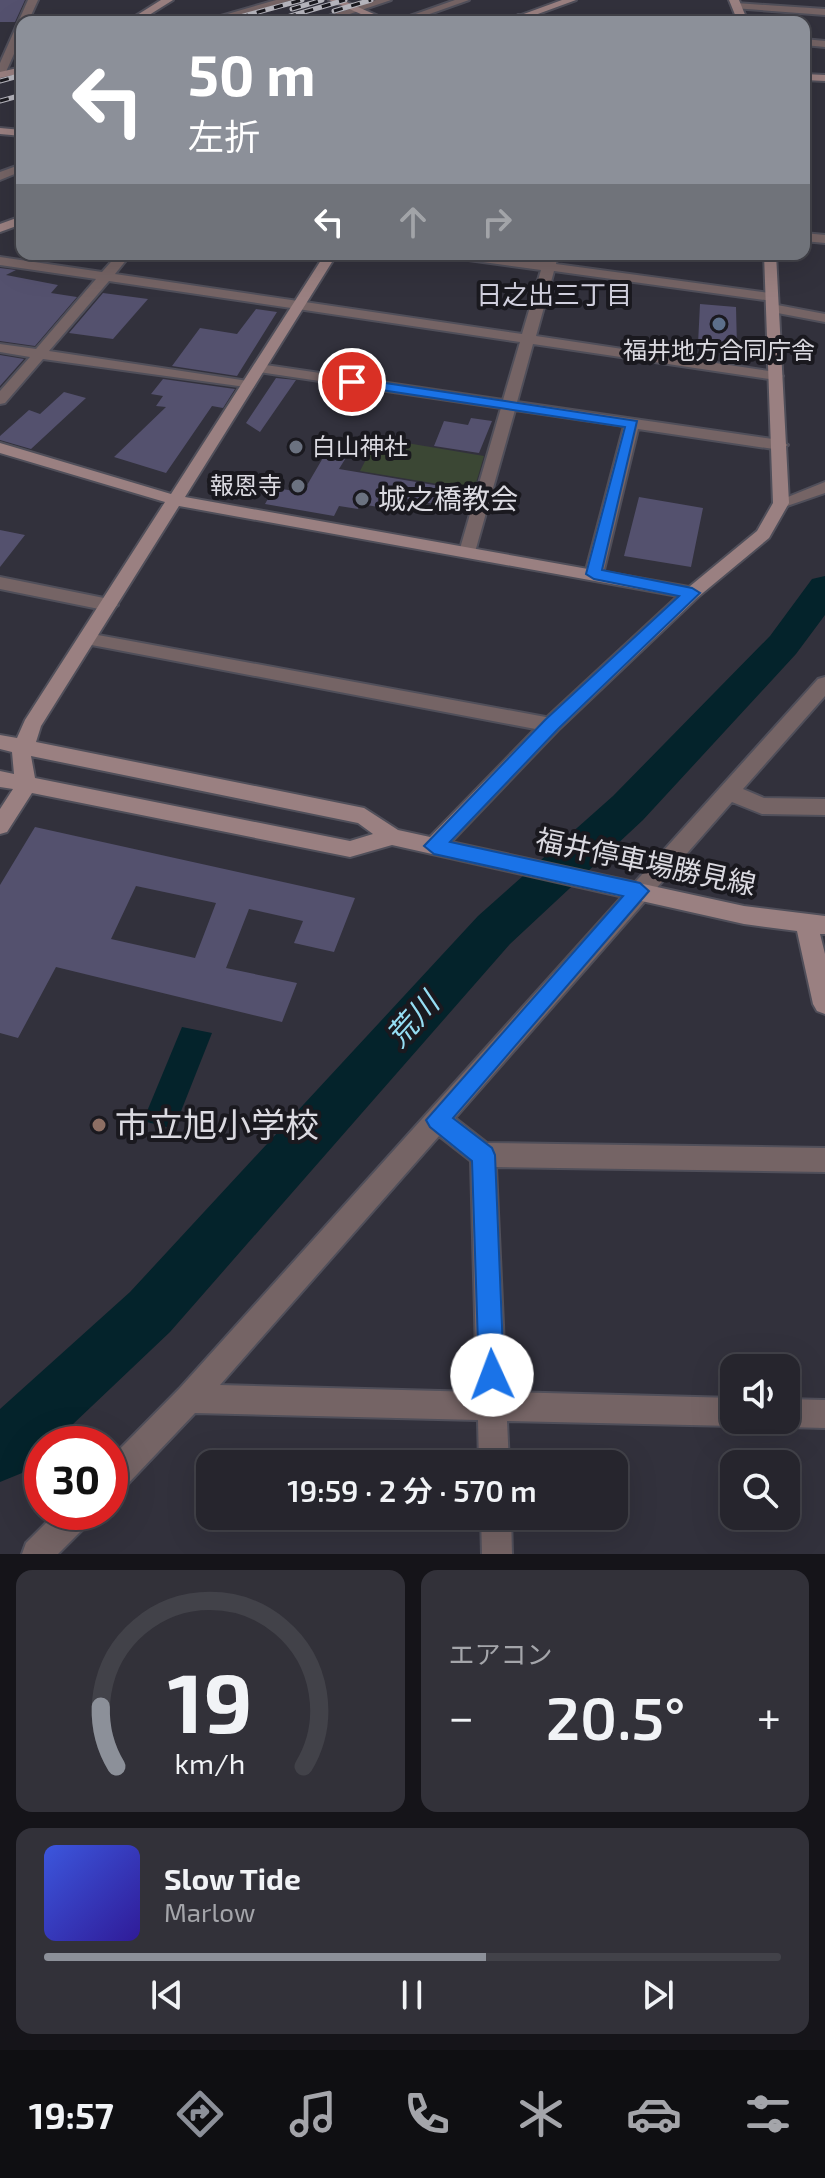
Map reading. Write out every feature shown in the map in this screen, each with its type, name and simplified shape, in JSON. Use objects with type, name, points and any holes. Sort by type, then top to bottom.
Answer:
[{"type":"street","points":[[141,16],[168,0]]},
{"type":"street","points":[[227,16],[287,0]]},
{"type":"street","points":[[334,0],[373,16]]},
{"type":"street","points":[[334,16],[386,0]]},
{"type":"street","points":[[416,16],[464,0]]},
{"type":"street","points":[[521,16],[540,5],[571,0]]},
{"type":"street","points":[[735,3],[825,12]]},
{"type":"street","points":[[0,40],[15,40],[0,75]]},
{"type":"street","points":[[0,400],[120,260]]},
{"type":"street","points":[[0,826],[26,785],[22,746],[327,260]]},
{"type":"street","points":[[467,552],[550,260],[772,302],[825,318]]},
{"type":"street","points":[[434,846],[551,725],[692,593],[763,534],[781,503],[770,260]]},
{"type":"street","points":[[0,261],[776,376]]},
{"type":"street","points":[[0,348],[248,385]]},
{"type":"street","points":[[259,368],[780,445]]},
{"type":"street","points":[[594,574],[632,424]]},
{"type":"street","points":[[0,448],[175,500],[692,593]]},
{"type":"street","points":[[781,503],[825,487]]},
{"type":"street","points":[[0,583],[109,605]]},
{"type":"street","points":[[87,639],[551,725]]},
{"type":"street","points":[[128,1462],[189,1399],[438,1120],[635,890],[732,793],[825,684]]},
{"type":"street","name":"福井停車場勝見線","points":[[0,742],[364,816],[392,837],[744,915],[816,924],[825,1004]]},
{"type":"street","name":"福井停車場勝見線","points":[[0,779],[350,849],[392,837]]},
{"type":"street","points":[[732,793],[762,806],[825,807]]},
{"type":"street","points":[[438,1120],[483,1155],[825,1160]]},
{"type":"street","points":[[483,1155],[494,1450]]},
{"type":"street","points":[[189,1399],[720,1412]]},
{"type":"street","points":[[800,1413],[825,1414]]},
{"type":"street","points":[[37,1554],[60,1530]]},
{"type":"street","points":[[496,1530],[497,1554]]},
{"type":"green space","points":[[377,438],[484,456],[474,490],[360,471]]},
{"type":"water","points":[[182,1027],[212,1033],[174,1129],[143,1121]]},
{"type":"building","points":[[0,0],[25,0],[15,22],[0,22]]},
{"type":"building","points":[[0,268],[16,270],[6,275],[58,285],[51,293],[77,297],[35,346],[0,341]]},
{"type":"building","points":[[103,293],[148,299],[113,339],[69,333]]},
{"type":"building","points":[[700,304],[736,307],[737,348],[698,344]]},
{"type":"building","points":[[256,309],[277,312],[237,376],[172,366],[200,328],[237,334]]},
{"type":"building","points":[[0,355],[24,359],[0,386]]},
{"type":"building","points":[[276,378],[296,380],[260,432],[246,423]]},
{"type":"building","points":[[163,379],[235,389],[223,408],[212,406],[166,473],[114,457],[166,407],[156,406],[163,396],[151,394]]},
{"type":"building","points":[[64,392],[86,398],[31,449],[0,440],[0,436],[29,410],[40,414]]},
{"type":"building","points":[[471,418],[492,421],[479,453],[434,446],[444,421],[468,425]]},
{"type":"building","points":[[334,439],[355,443],[339,469],[452,488],[444,506],[403,498],[397,510],[360,504],[358,509],[339,506],[334,516],[265,504],[274,488],[303,492]]},
{"type":"building","points":[[639,497],[703,508],[691,567],[624,556]]},
{"type":"building","points":[[0,530],[25,535],[0,567]]},
{"type":"building","points":[[35,827],[355,898],[334,952],[294,943],[303,921],[249,909],[226,968],[297,983],[282,1022],[56,967],[18,1038],[0,1033],[0,885]],"holes":[[[136,886],[216,903],[195,958],[111,939]]]},
{"type":"waterway","name":"荒川","points":[[0,1451],[150,1312],[494,930],[628,808],[783,645],[825,588]]},
{"type":"railway","points":[[244,16],[302,0]]},
{"type":"railway","points":[[292,9],[322,0]]},
{"type":"railway","points":[[290,16],[345,0]]},
{"type":"railway","points":[[334,11],[371,0]]},
{"type":"railway","points":[[0,81],[16,77]]},
{"type":"railway","points":[[0,101],[16,97]]},
{"type":"place","name":"福井地方合同庁舎","points":[[719,324]]},
{"type":"place","name":"白山神社","points":[[296,447]]},
{"type":"place","name":"報恩寺","points":[[298,486]]},
{"type":"place","name":"城之橋教会","points":[[362,499]]},
{"type":"place","name":"市立旭小学校","points":[[99,1125]]},
{"type":"district","name":"日之出三丁目","points":[[554,295]]},
{"type":"route","points":[[352,382],[632,424],[594,574],[692,593],[551,725],[468,807],[434,846],[640,891],[438,1120],[483,1155],[492,1375]]}]
